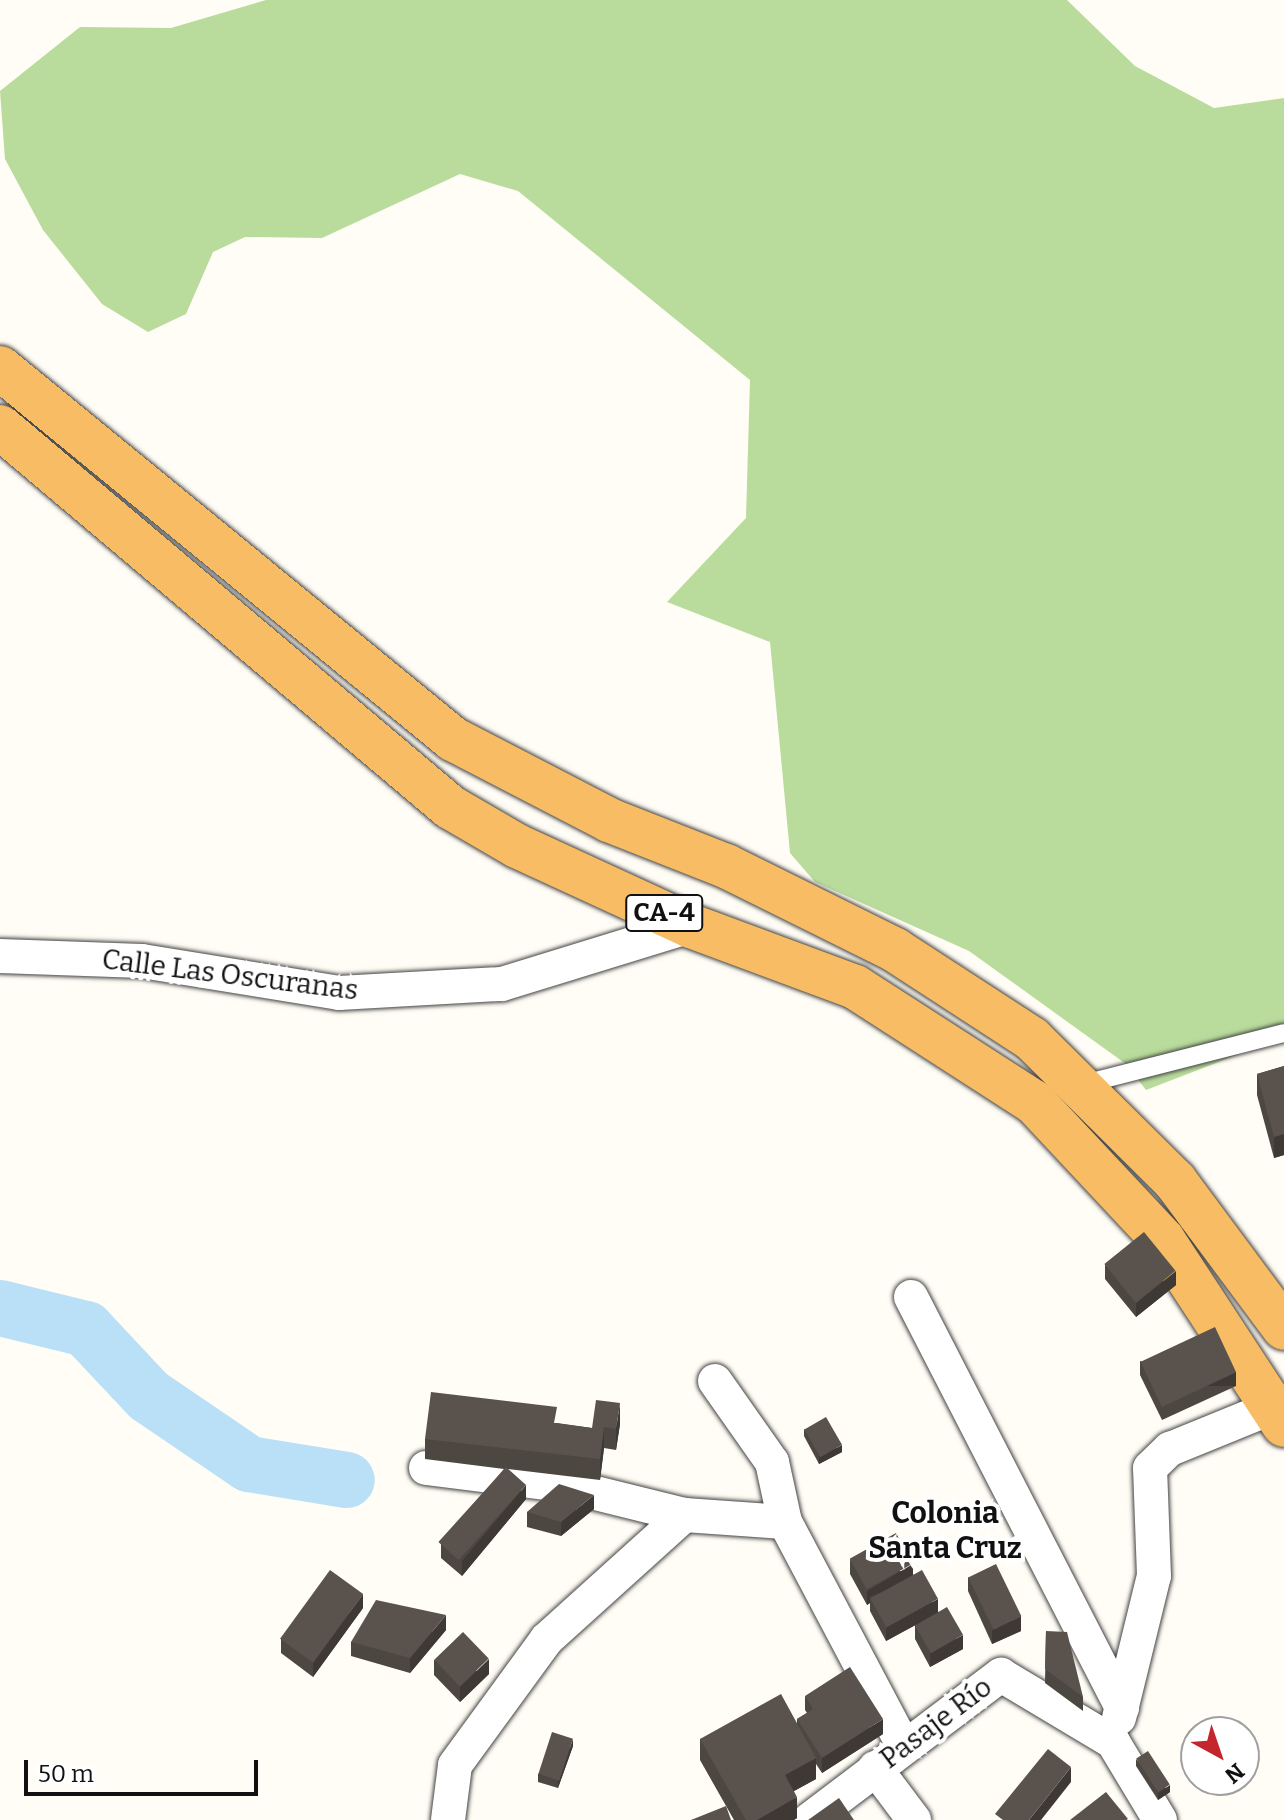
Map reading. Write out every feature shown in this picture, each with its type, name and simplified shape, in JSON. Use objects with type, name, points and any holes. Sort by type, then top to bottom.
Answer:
[{"type":"highway","name":"CA-4","points":[[0,368],[453,739],[596,814],[726,866],[895,950],[1032,1039],[1084,1084],[1210,1223],[1284,1328]]},
{"type":"highway","name":"CA-4","points":[[0,427],[450,807],[517,846],[691,926],[855,987],[951,1042],[1035,1103],[1163,1240],[1279,1416]]},
{"type":"street","name":"Calle Las Oscuranas","points":[[0,956],[142,961],[339,993],[502,984],[691,926]]},
{"type":"street","points":[[911,1297],[1122,1708]]},
{"type":"street","points":[[715,1381],[772,1462],[785,1522],[902,1743]]},
{"type":"street","points":[[1113,1742],[1154,1576],[1150,1468],[1170,1449],[1279,1416]]},
{"type":"street","points":[[426,1468],[563,1485],[684,1515],[785,1522]]},
{"type":"street","points":[[448,1820],[455,1765],[547,1639],[684,1515]]},
{"type":"street","name":"Pasaje Río","points":[[809,1820],[902,1743],[1001,1675],[1113,1742],[1160,1820]]},
{"type":"street","points":[[875,1768],[914,1820]]},
{"type":"lane","points":[[1084,1084],[1284,1033]]},
{"type":"green space","points":[[266,0],[1067,0],[1135,66],[1214,108],[1284,98],[1284,1037],[1146,1090],[1126,1064],[969,951],[815,882],[790,853],[770,642],[667,602],[746,518],[750,380],[518,191],[460,174],[322,238],[245,237],[213,252],[186,314],[148,332],[102,304],[43,230],[5,159],[0,91],[80,27],[171,28]]},
{"type":"building","points":[[1284,1066],[1284,1134],[1274,1137],[1257,1074]]},
{"type":"building","points":[[1144,1232],[1175,1271],[1136,1303],[1104,1264]]},
{"type":"building","points":[[1215,1327],[1236,1372],[1162,1407],[1141,1362]]},
{"type":"building","points":[[431,1392],[557,1407],[554,1423],[592,1428],[596,1400],[620,1403],[616,1429],[604,1427],[600,1459],[425,1439]]},
{"type":"building","points":[[826,1417],[842,1445],[820,1457],[804,1430]]},
{"type":"building","points":[[506,1467],[526,1485],[458,1560],[438,1542]]},
{"type":"building","points":[[559,1484],[594,1495],[561,1522],[527,1512]]},
{"type":"building","points":[[896,1533],[913,1564],[867,1589],[850,1559]]},
{"type":"building","points":[[996,1564],[1021,1616],[994,1630],[968,1578]]},
{"type":"building","points":[[330,1570],[363,1594],[313,1663],[280,1639]]},
{"type":"building","points":[[922,1570],[938,1599],[886,1627],[870,1599]]},
{"type":"building","points":[[376,1600],[446,1615],[410,1658],[351,1642]]},
{"type":"building","points":[[947,1607],[963,1635],[931,1653],[915,1626]]},
{"type":"building","points":[[1046,1631],[1067,1632],[1083,1697],[1045,1669]]},
{"type":"building","points":[[463,1632],[489,1659],[460,1686],[434,1660]]},
{"type":"building","points":[[850,1667],[883,1719],[822,1758],[797,1719],[813,1709],[805,1696]]},
{"type":"building","points":[[781,1694],[816,1758],[785,1775],[797,1797],[757,1820],[746,1820],[700,1739]]},
{"type":"building","points":[[552,1732],[573,1739],[559,1781],[538,1774]]},
{"type":"building","points":[[1048,1749],[1071,1767],[1029,1820],[1003,1820],[995,1814]]},
{"type":"building","points":[[1148,1751],[1170,1785],[1158,1792],[1136,1759]]},
{"type":"building","points":[[1106,1792],[1128,1819],[1070,1820]]},
{"type":"building","points":[[839,1798],[854,1820],[808,1820]]},
{"type":"building","points":[[726,1806],[731,1820],[691,1820]]},
{"type":"waterway","points":[[0,1308],[86,1329],[149,1396],[249,1464],[347,1480]]},
{"type":"district","name":"Colonia Santa Cruz","points":[[945,1530]]}]
